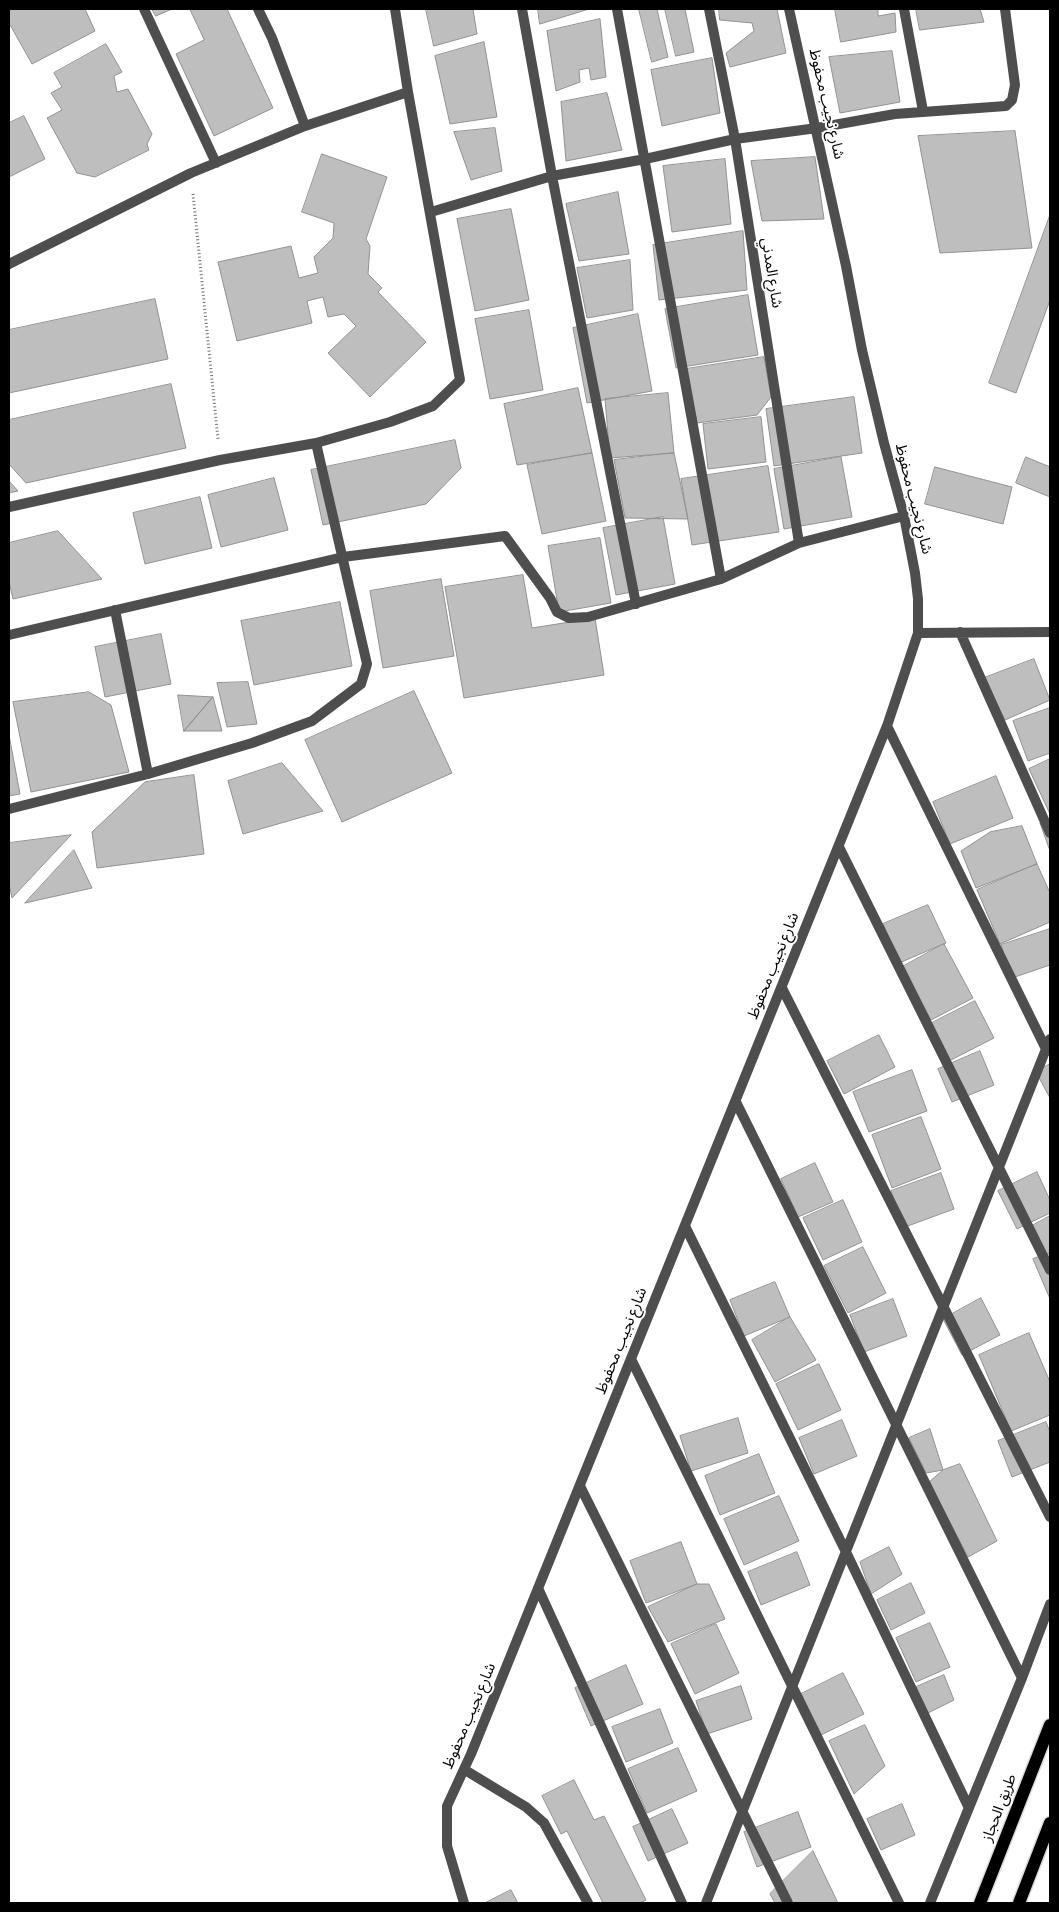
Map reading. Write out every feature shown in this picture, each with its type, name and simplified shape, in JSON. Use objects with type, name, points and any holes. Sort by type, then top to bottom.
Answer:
[{"type":"main road","name":"طريق الحجاز","points":[[980,1903],[1050,1725]]},
{"type":"main road","points":[[1019,1903],[1050,1823]]},
{"type":"street","points":[[144,9],[216,163]]},
{"type":"street","points":[[258,9],[272,38],[305,126]]},
{"type":"street","points":[[9,507],[220,460],[316,443],[390,422],[432,406],[460,380],[408,92],[395,9]]},
{"type":"street","points":[[522,9],[552,176],[636,604]]},
{"type":"street","points":[[617,9],[721,579]]},
{"type":"street","name":"شارع المدني","points":[[709,9],[735,139],[799,543]]},
{"type":"street","name":"شارع نجيب محفوظ","points":[[464,1903],[447,1846],[447,1806],[465,1770],[888,726],[918,633],[916,581],[904,516],[862,350],[817,128],[789,9]]},
{"type":"street","points":[[904,9],[923,111]]},
{"type":"street","points":[[431,212],[552,176],[645,159],[735,139],[817,128],[889,115],[1006,106],[1012,100],[1016,85],[1004,9]]},
{"type":"street","points":[[9,264],[191,173],[305,126],[408,92]]},
{"type":"street","points":[[9,809],[148,774],[252,743],[312,721],[361,684],[367,664],[316,443]]},
{"type":"street","points":[[9,635],[343,557],[505,536],[550,598],[557,612],[569,618],[588,617],[721,579],[799,543],[904,516]]},
{"type":"street","points":[[115,610],[148,774]]},
{"type":"street","points":[[960,632],[1050,833]]},
{"type":"street","points":[[918,633],[1050,632]]},
{"type":"street","points":[[706,1903],[999,1166],[1049,1048],[888,726]]},
{"type":"street","points":[[839,847],[1050,1270]]},
{"type":"street","points":[[782,988],[1050,1517]]},
{"type":"street","points":[[736,1102],[1022,1678]]},
{"type":"street","points":[[686,1226],[968,1806]]},
{"type":"street","points":[[631,1359],[899,1903]]},
{"type":"street","points":[[580,1486],[788,1903]]},
{"type":"street","points":[[538,1588],[682,1903]]},
{"type":"street","points":[[930,1903],[968,1806],[1022,1678],[1050,1604]]},
{"type":"street","points":[[465,1770],[526,1807],[544,1823],[588,1903]]},
{"type":"path","points":[[191,173],[220,460]]},
{"type":"building","points":[[9,9],[85,9],[95,31],[32,64],[9,23]]},
{"type":"building","points":[[152,9],[172,9],[156,16]]},
{"type":"building","points":[[190,9],[227,9],[273,108],[214,136],[176,54],[204,40]]},
{"type":"building","points":[[426,9],[473,9],[477,34],[434,46]]},
{"type":"building","points":[[538,9],[589,9],[540,24]]},
{"type":"building","points":[[639,9],[657,9],[668,57],[652,62]]},
{"type":"building","points":[[665,9],[685,9],[694,52],[676,56]]},
{"type":"building","points":[[719,9],[777,9],[786,53],[730,67],[726,53],[754,31],[752,23],[720,20]]},
{"type":"building","points":[[835,9],[878,9],[878,16],[895,13],[896,32],[841,42]]},
{"type":"building","points":[[916,9],[980,9],[984,22],[920,30]]},
{"type":"building","points":[[600,19],[606,77],[591,80],[589,68],[579,70],[580,82],[556,91],[547,31]]},
{"type":"building","points":[[484,42],[497,117],[450,124],[435,56]]},
{"type":"building","points":[[106,44],[122,72],[114,76],[117,92],[128,89],[152,134],[147,144],[149,150],[95,177],[77,173],[47,118],[62,110],[51,93],[62,87],[54,73]]},
{"type":"building","points":[[892,51],[900,102],[840,113],[829,57]]},
{"type":"building","points":[[712,58],[720,113],[662,126],[651,70]]},
{"type":"building","points":[[607,93],[622,150],[566,161],[561,102]]},
{"type":"building","points":[[24,116],[45,159],[9,177],[9,123]]},
{"type":"building","points":[[495,128],[502,171],[471,180],[454,132]]},
{"type":"building","points":[[1015,131],[1032,248],[940,253],[918,136]]},
{"type":"building","points":[[322,154],[387,177],[366,239],[370,246],[368,274],[382,288],[378,292],[426,342],[370,397],[328,353],[356,326],[344,314],[328,317],[323,297],[307,301],[312,323],[237,341],[218,262],[291,246],[299,278],[318,273],[314,257],[333,238],[334,223],[302,212]]},
{"type":"building","points":[[815,157],[824,219],[762,221],[751,161]]},
{"type":"building","points":[[725,159],[731,224],[672,232],[663,166]]},
{"type":"building","points":[[618,192],[629,254],[579,261],[566,204]]},
{"type":"building","points":[[511,209],[529,300],[475,311],[457,219]]},
{"type":"building","points":[[1050,215],[1050,300],[1016,393],[989,383]]},
{"type":"building","points":[[743,231],[747,290],[659,300],[653,245]]},
{"type":"building","points":[[630,260],[633,310],[587,318],[577,268]]},
{"type":"building","points":[[748,295],[758,355],[676,368],[665,309]]},
{"type":"building","points":[[155,299],[168,359],[9,393],[9,330]]},
{"type":"building","points":[[529,310],[543,390],[490,399],[475,319]]},
{"type":"building","points":[[638,314],[652,391],[587,403],[573,328]]},
{"type":"building","points":[[764,357],[771,397],[757,415],[697,423],[686,369]]},
{"type":"building","points":[[171,384],[186,448],[26,483],[9,464],[9,420]]},
{"type":"building","points":[[578,388],[592,453],[517,465],[504,404]]},
{"type":"building","points":[[668,393],[674,453],[610,458],[605,399]]},
{"type":"building","points":[[854,397],[862,453],[774,466],[766,409]]},
{"type":"building","points":[[761,417],[766,462],[708,469],[703,424]]},
{"type":"building","points":[[455,440],[461,468],[426,504],[323,525],[311,470]]},
{"type":"building","points":[[592,453],[606,521],[542,534],[527,465]]},
{"type":"building","points":[[674,453],[688,519],[625,518],[614,460]]},
{"type":"building","points":[[841,457],[852,517],[784,529],[774,469]]},
{"type":"building","points":[[1026,457],[1050,467],[1050,497],[1016,483]]},
{"type":"building","points":[[768,466],[779,532],[692,545],[681,479]]},
{"type":"building","points":[[935,467],[1012,487],[1003,524],[925,504]]},
{"type":"building","points":[[274,478],[288,530],[221,547],[208,495]]},
{"type":"building","points":[[9,481],[18,491],[9,493]]},
{"type":"building","points":[[200,497],[212,548],[145,564],[133,513]]},
{"type":"building","points":[[663,517],[675,584],[616,595],[603,528]]},
{"type":"building","points":[[58,531],[102,579],[13,599],[9,582],[9,543]]},
{"type":"building","points":[[600,538],[611,603],[559,612],[548,546]]},
{"type":"building","points":[[523,575],[532,628],[595,618],[604,675],[464,698],[445,587]]},
{"type":"building","points":[[441,579],[454,656],[383,668],[370,591]]},
{"type":"building","points":[[340,602],[352,666],[254,685],[241,621]]},
{"type":"building","points":[[161,634],[171,684],[105,697],[95,647]]},
{"type":"building","points":[[1034,659],[1050,700],[1005,720],[984,678]]},
{"type":"building","points":[[248,682],[257,724],[227,727],[217,683]]},
{"type":"building","points":[[414,691],[452,773],[342,822],[305,740]]},
{"type":"building","points":[[89,692],[111,705],[129,772],[31,792],[13,702]]},
{"type":"building","points":[[178,695],[213,697],[184,731]]},
{"type":"building","points":[[213,697],[222,731],[184,731]]},
{"type":"building","points":[[1050,708],[1050,753],[1028,761],[1013,721]]},
{"type":"building","points":[[9,735],[20,794],[9,796]]},
{"type":"building","points":[[1050,759],[1050,814],[1029,769]]},
{"type":"building","points":[[282,763],[323,811],[243,834],[228,781]]},
{"type":"building","points":[[194,775],[204,854],[97,868],[92,832],[145,782]]},
{"type":"building","points":[[996,776],[1013,818],[950,844],[933,802]]},
{"type":"building","points":[[1050,820],[1050,851],[1040,823]]},
{"type":"building","points":[[1022,826],[1037,864],[976,888],[961,851],[990,832]]},
{"type":"building","points":[[71,835],[12,898],[9,884],[9,843]]},
{"type":"building","points":[[74,850],[92,888],[25,903]]},
{"type":"building","points":[[1037,864],[1050,893],[1050,922],[1000,944],[977,890]]},
{"type":"building","points":[[928,905],[946,943],[899,963],[883,924]]},
{"type":"building","points":[[1050,929],[1050,965],[1012,978],[1001,945]]},
{"type":"building","points":[[944,944],[973,998],[931,1020],[902,967]]},
{"type":"building","points":[[975,1001],[994,1038],[949,1061],[930,1024]]},
{"type":"building","points":[[879,1035],[895,1067],[844,1094],[827,1061]]},
{"type":"building","points":[[980,1051],[994,1085],[952,1102],[938,1069]]},
{"type":"building","points":[[1050,1064],[1050,1098],[1036,1072]]},
{"type":"building","points":[[912,1070],[927,1111],[869,1132],[853,1092]]},
{"type":"building","points":[[921,1117],[941,1169],[892,1188],[872,1135]]},
{"type":"building","points":[[815,1163],[833,1202],[798,1217],[781,1179]]},
{"type":"building","points":[[1037,1172],[1050,1200],[1050,1213],[1017,1229],[998,1191]]},
{"type":"building","points":[[941,1173],[954,1209],[905,1227],[891,1191]]},
{"type":"building","points":[[843,1200],[862,1242],[823,1260],[803,1218]]},
{"type":"building","points":[[1050,1216],[1050,1252],[1046,1255],[1030,1227]]},
{"type":"building","points":[[863,1247],[886,1293],[848,1313],[824,1266]]},
{"type":"building","points":[[1050,1253],[1050,1299],[1033,1259]]},
{"type":"building","points":[[775,1282],[790,1317],[744,1336],[730,1300]]},
{"type":"building","points":[[981,1298],[1000,1335],[962,1355],[943,1319]]},
{"type":"building","points":[[893,1299],[907,1336],[864,1352],[850,1315]]},
{"type":"building","points":[[790,1317],[816,1360],[775,1382],[752,1340]]},
{"type":"building","points":[[1029,1333],[1050,1382],[1050,1415],[1011,1431],[979,1355]]},
{"type":"building","points":[[819,1364],[841,1410],[798,1430],[776,1384]]},
{"type":"building","points":[[738,1418],[748,1453],[691,1471],[680,1436]]},
{"type":"building","points":[[842,1420],[857,1456],[814,1474],[799,1438]]},
{"type":"building","points":[[1046,1422],[1050,1432],[1050,1462],[1012,1477],[998,1441]]},
{"type":"building","points":[[930,1429],[943,1470],[926,1473],[909,1438]]},
{"type":"building","points":[[759,1454],[775,1493],[720,1515],[705,1476]]},
{"type":"building","points":[[960,1464],[997,1541],[968,1557],[929,1482],[943,1470]]},
{"type":"building","points":[[779,1496],[799,1541],[744,1565],[724,1519]]},
{"type":"building","points":[[681,1542],[697,1584],[646,1603],[630,1561]]},
{"type":"building","points":[[889,1547],[902,1574],[871,1594],[860,1562]]},
{"type":"building","points":[[797,1552],[810,1585],[761,1605],[748,1572]]},
{"type":"building","points":[[911,1583],[925,1613],[891,1630],[877,1600]]},
{"type":"building","points":[[697,1584],[709,1584],[725,1619],[668,1642],[648,1607]]},
{"type":"building","points":[[930,1623],[950,1667],[916,1682],[896,1638]]},
{"type":"building","points":[[716,1624],[739,1673],[695,1694],[671,1644]]},
{"type":"building","points":[[626,1665],[643,1704],[591,1726],[575,1688]]},
{"type":"building","points":[[843,1673],[864,1714],[821,1735],[801,1694]]},
{"type":"building","points":[[944,1675],[954,1700],[928,1713],[916,1687]]},
{"type":"building","points":[[741,1686],[752,1719],[707,1734],[696,1701]]},
{"type":"building","points":[[660,1709],[673,1743],[626,1762],[612,1727]]},
{"type":"building","points":[[865,1725],[885,1766],[854,1794],[829,1741]]},
{"type":"building","points":[[678,1748],[697,1791],[647,1813],[628,1769]]},
{"type":"building","points":[[574,1780],[594,1820],[604,1816],[646,1900],[640,1903],[603,1903],[567,1831],[561,1834],[542,1796]]},
{"type":"building","points":[[902,1804],[915,1835],[881,1850],[867,1819]]},
{"type":"building","points":[[672,1809],[688,1843],[648,1861],[633,1827]]},
{"type":"building","points":[[798,1812],[811,1847],[757,1867],[744,1832]]},
{"type":"building","points":[[813,1851],[838,1903],[775,1903],[770,1894]]},
{"type":"building","points":[[511,1890],[518,1903],[485,1903]]}]
